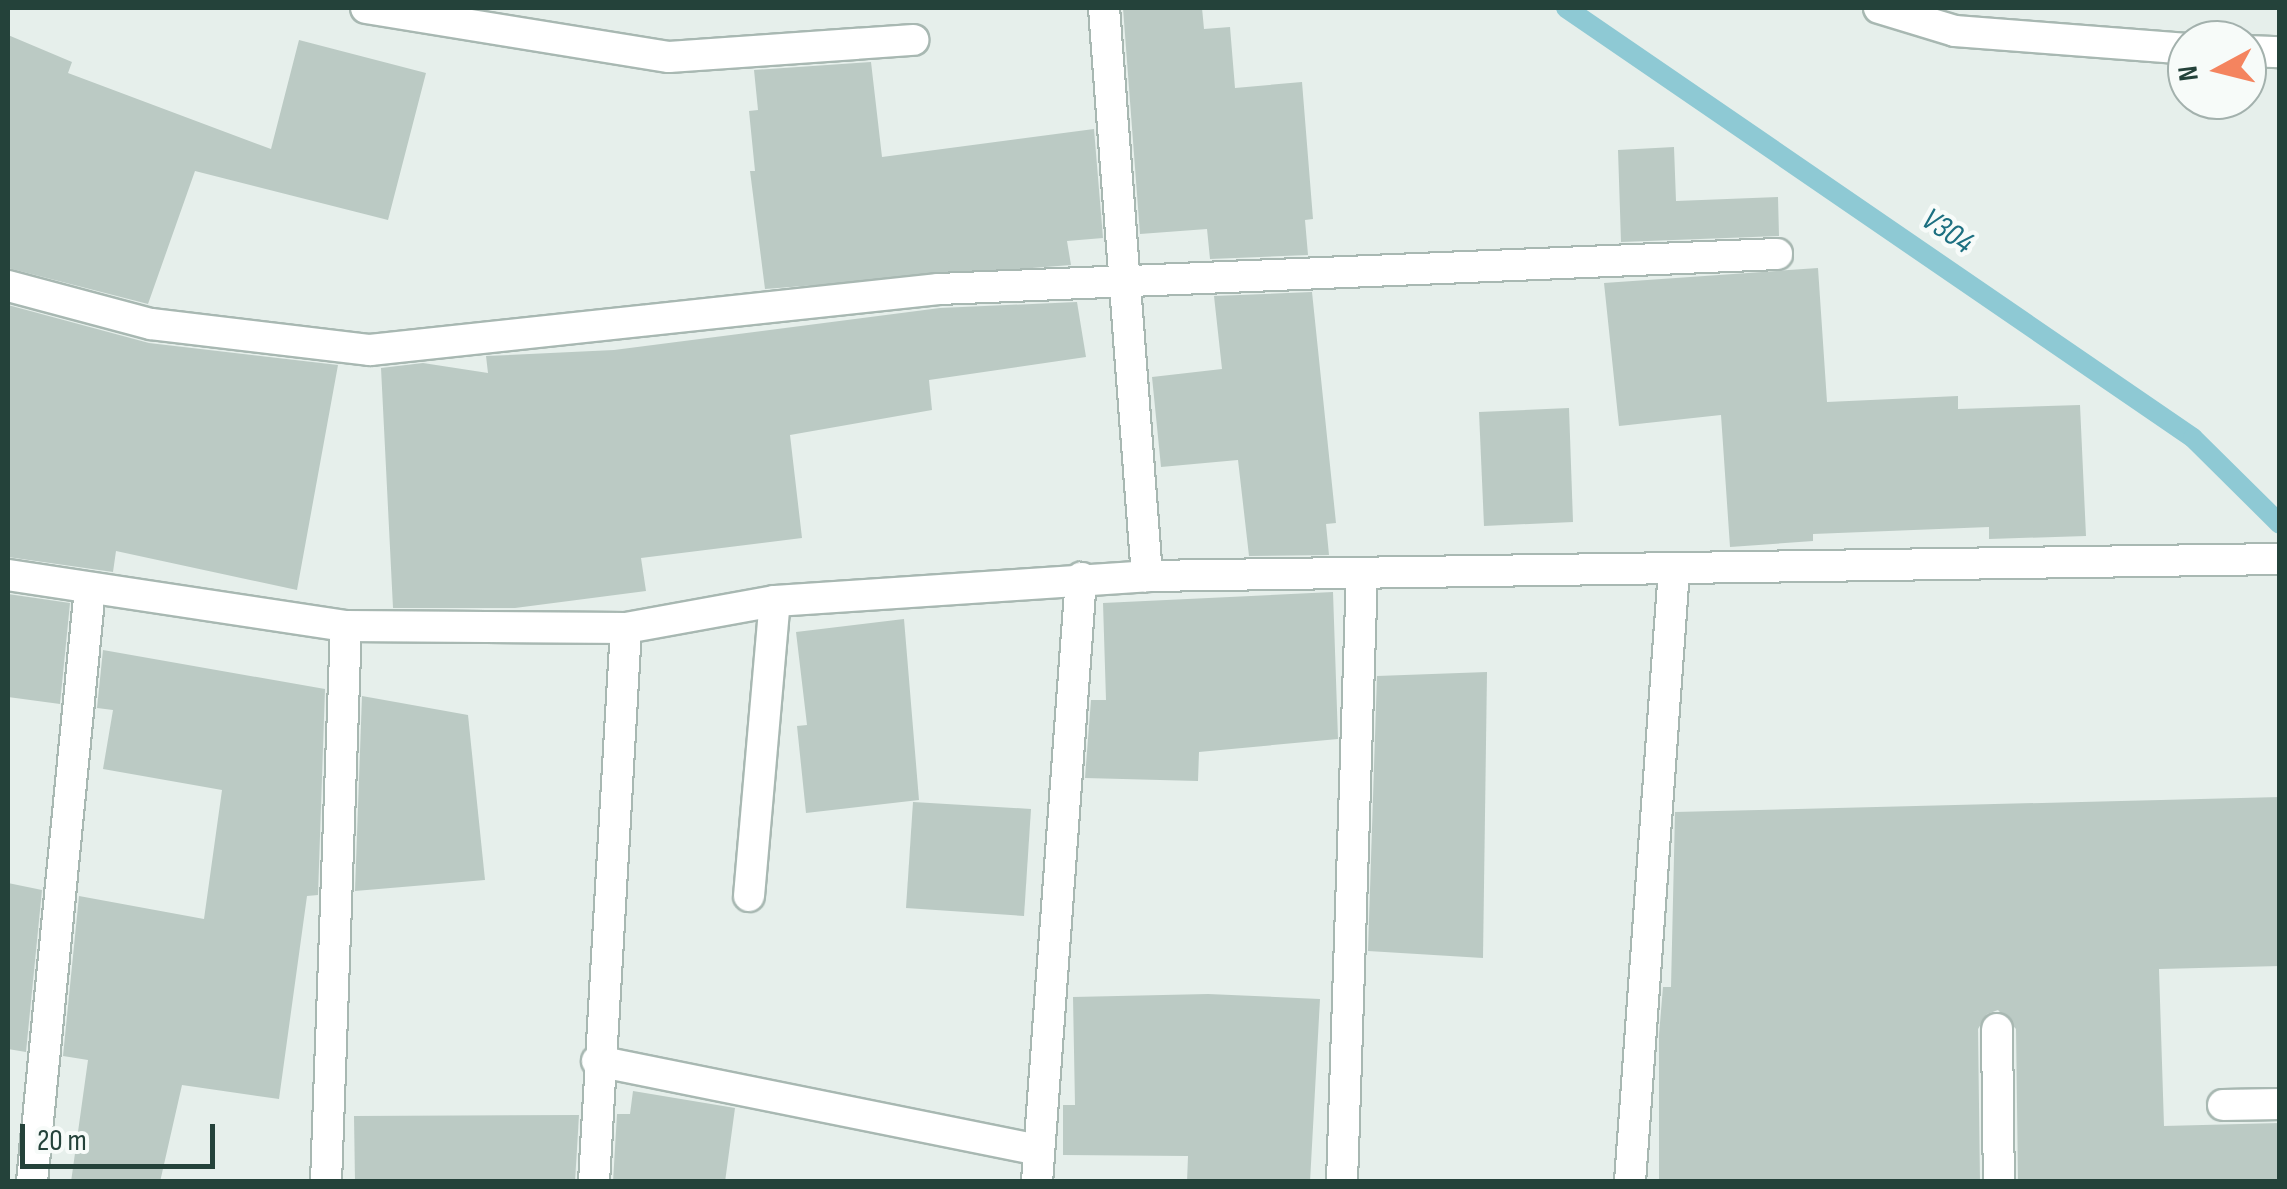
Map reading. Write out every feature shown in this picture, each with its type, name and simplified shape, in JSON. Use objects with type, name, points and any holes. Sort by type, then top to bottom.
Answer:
[{"type":"street","points":[[366,8],[669,56],[913,40]]},
{"type":"street","points":[[1104,8],[1128,285],[1147,576]]},
{"type":"street","points":[[1880,8],[1955,31],[2167,47]]},
{"type":"street","points":[[8,286],[151,324],[370,350],[939,289],[1128,285],[1777,254]]},
{"type":"street","points":[[8,574],[346,626],[626,628],[775,601],[1081,578],[2280,559]]},
{"type":"street","points":[[1630,1182],[1674,570]]},
{"type":"street","points":[[1342,1182],[1362,573]]},
{"type":"street","points":[[1037,1182],[1081,578]]},
{"type":"street","points":[[32,1182],[90,588]]},
{"type":"street","points":[[748,896],[775,601]]},
{"type":"street","points":[[326,1182],[346,626]]},
{"type":"street","points":[[594,1182],[597,1061],[626,628]]},
{"type":"street","points":[[1997,1029],[1998,1182]]},
{"type":"street","points":[[597,1061],[1038,1150]]},
{"type":"street","points":[[2223,1104],[2280,1104]]},
{"type":"building","points":[[1123,8],[1202,8],[1204,29],[1230,27],[1235,88],[1302,82],[1313,219],[1305,220],[1308,255],[1210,259],[1207,229],[1140,234]]},
{"type":"building","points":[[8,35],[72,62],[68,73],[271,149],[299,40],[426,73],[388,220],[195,171],[148,304],[8,268]]},
{"type":"building","points":[[871,62],[882,157],[1094,129],[1103,238],[1067,241],[1071,265],[765,289],[750,171],[755,171],[749,111],[758,110],[754,70]]},
{"type":"building","points":[[1674,147],[1676,201],[1778,197],[1779,236],[1621,242],[1618,150]]},
{"type":"building","points":[[1818,268],[1827,402],[1958,396],[1958,409],[2080,405],[2086,536],[1989,539],[1989,527],[1813,534],[1813,541],[1730,547],[1721,415],[1619,426],[1604,283]]},
{"type":"building","points":[[1312,292],[1336,523],[1326,524],[1329,555],[1249,556],[1238,460],[1161,467],[1152,377],[1222,369],[1214,296]]},
{"type":"building","points":[[1077,302],[1086,357],[929,380],[932,410],[790,435],[802,538],[641,558],[646,591],[515,608],[393,608],[381,368],[423,363],[488,373],[486,356],[614,350],[940,308]]},
{"type":"building","points":[[8,305],[149,343],[338,365],[297,590],[116,551],[113,572],[8,557]]},
{"type":"building","points":[[1569,408],[1573,522],[1484,526],[1479,412]]},
{"type":"building","points":[[1333,592],[1338,739],[1199,752],[1198,781],[1085,778],[1091,700],[1106,700],[1103,603]]},
{"type":"building","points":[[8,594],[70,603],[60,704],[8,697]]},
{"type":"building","points":[[904,619],[919,800],[806,813],[797,726],[807,725],[796,632]]},
{"type":"building","points":[[103,650],[325,689],[318,895],[307,896],[279,1099],[182,1085],[160,1182],[71,1182],[88,1060],[63,1056],[79,896],[204,919],[222,790],[103,769],[113,710],[97,708]]},
{"type":"building","points":[[1487,672],[1483,958],[1368,951],[1377,676]]},
{"type":"building","points":[[362,696],[468,715],[485,880],[355,891]]},
{"type":"building","points":[[2280,797],[2280,966],[2159,969],[2164,1126],[2280,1123],[2280,1182],[2018,1182],[2016,1029],[1998,1010],[1987,1014],[1978,1029],[1980,1182],[1659,1182],[1659,1035],[1663,987],[1671,987],[1675,812]]},
{"type":"building","points":[[913,802],[1031,809],[1024,916],[906,908]]},
{"type":"building","points":[[8,883],[42,890],[26,1052],[8,1049]]},
{"type":"building","points":[[1208,994],[1320,999],[1310,1182],[1187,1182],[1188,1156],[1063,1155],[1063,1105],[1075,1105],[1073,997]]},
{"type":"building","points":[[633,1091],[735,1108],[725,1182],[613,1182],[617,1114],[630,1114]]},
{"type":"building","points":[[579,1115],[575,1182],[355,1182],[354,1116]]},
{"type":"waterway","name":"V304","points":[[1566,8],[2193,438],[2280,524]]}]
